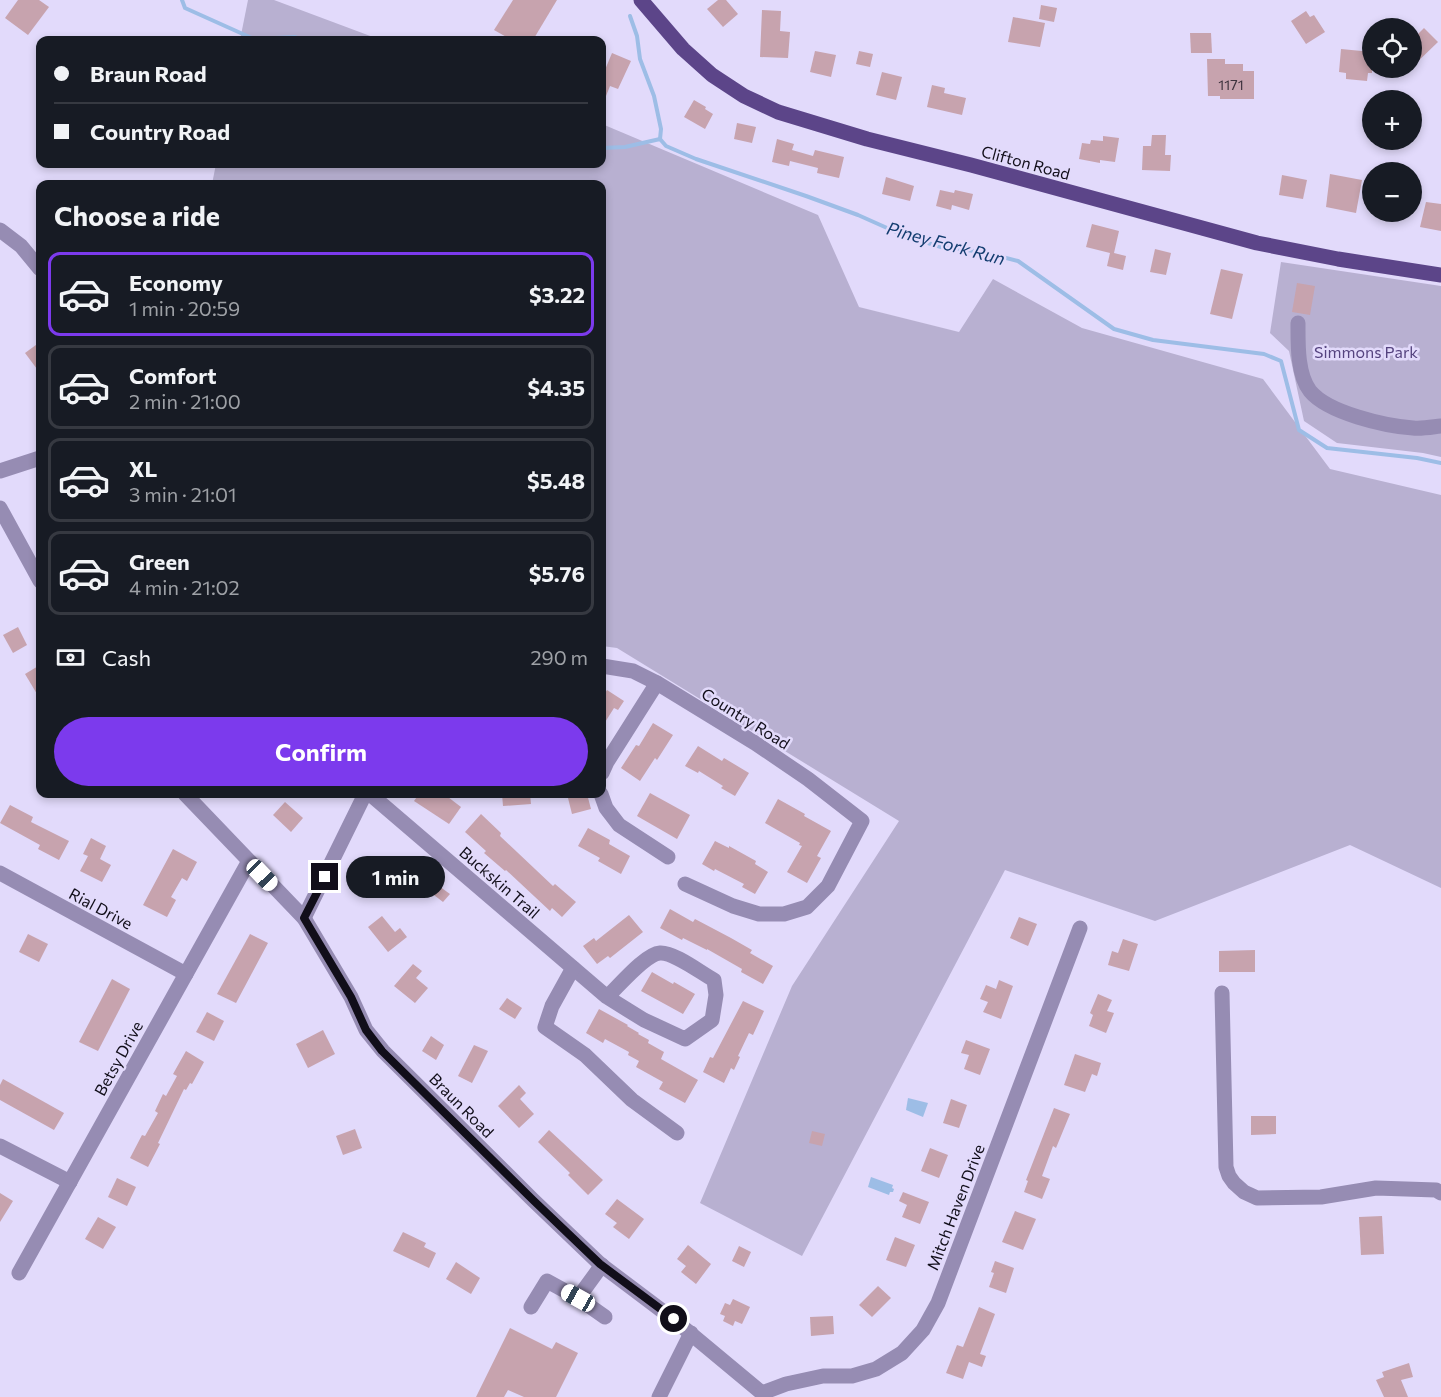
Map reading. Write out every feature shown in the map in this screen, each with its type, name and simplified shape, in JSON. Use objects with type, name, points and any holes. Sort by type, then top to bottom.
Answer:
[{"type":"main road","name":"Clifton Road","points":[[641,0],[683,49],[712,75],[744,96],[778,112],[867,139],[971,165],[1221,234],[1299,252],[1441,275]]},
{"type":"street","points":[[0,230],[21,246],[36,264]]},
{"type":"street","points":[[1298,323],[1300,370],[1309,390],[1323,402],[1368,420],[1394,426],[1415,428],[1441,426]]},
{"type":"street","points":[[0,471],[36,459]]},
{"type":"street","points":[[0,508],[36,574]]},
{"type":"street","name":"Country Road","points":[[606,667],[633,671],[657,683],[755,743],[862,820],[828,886],[807,907],[784,914],[759,914],[733,906],[686,884]]},
{"type":"street","points":[[606,764],[657,683]]},
{"type":"street","name":"Braun Road","points":[[189,798],[304,918],[351,997],[366,1030],[382,1051],[602,1265],[691,1333],[763,1395]]},
{"type":"street","points":[[304,918],[363,798]]},
{"type":"street","name":"Buckskin Trail","points":[[375,798],[607,998],[644,1020],[685,1039],[712,1020],[717,995],[714,980],[676,957],[659,953],[644,960],[607,998]]},
{"type":"street","points":[[602,798],[606,808],[619,825],[668,857]]},
{"type":"street","name":"Betsy Drive","points":[[19,1273],[249,861]]},
{"type":"street","name":"Rial Drive","points":[[0,873],[186,974]]},
{"type":"street","name":"Mitch Haven Drive","points":[[763,1395],[795,1382],[823,1376],[852,1376],[876,1369],[902,1353],[923,1330],[938,1303],[1080,928]]},
{"type":"street","points":[[573,968],[552,1006],[545,1027],[585,1055],[632,1100],[678,1133]]},
{"type":"street","points":[[1222,993],[1226,1167],[1229,1176],[1244,1192],[1257,1198],[1321,1197],[1376,1188],[1436,1190],[1441,1193]]},
{"type":"street","points":[[0,1146],[70,1182]]},
{"type":"street","points":[[578,1298],[602,1265]]},
{"type":"street","points":[[531,1307],[547,1281],[578,1298],[604,1317]]},
{"type":"street","points":[[659,1397],[691,1333]]},
{"type":"green space","points":[[248,0],[274,0],[370,36],[241,36]]},
{"type":"green space","points":[[606,126],[818,215],[859,307],[959,332],[993,279],[1082,328],[1263,379],[1330,469],[1441,495],[1441,888],[1350,845],[1155,921],[1005,870],[802,1256],[700,1203],[792,986],[899,821],[617,648],[606,647],[606,180],[213,180],[215,168],[606,168]]},
{"type":"green space","name":"Simmons Park","points":[[1281,262],[1441,286],[1441,457],[1337,443],[1304,421],[1289,351],[1270,333]]},
{"type":"water","points":[[908,1098],[928,1103],[923,1117],[906,1110]]},
{"type":"water","points":[[871,1177],[893,1185],[893,1192],[889,1195],[868,1187]]},
{"type":"building","points":[[18,0],[39,0],[49,7],[28,35],[5,18]]},
{"type":"building","points":[[513,0],[557,0],[535,36],[505,36],[494,30]]},
{"type":"building","points":[[718,0],[726,0],[738,14],[723,27],[707,9]]},
{"type":"building","points":[[1041,5],[1057,8],[1054,22],[1039,19]]},
{"type":"building","points":[[762,10],[781,11],[780,31],[790,32],[788,58],[760,57]]},
{"type":"building","points":[[1306,11],[1310,17],[1314,15],[1325,32],[1306,44],[1291,21]]},
{"type":"building","points":[[1013,17],[1045,23],[1040,47],[1008,42]]},
{"type":"building","points":[[1424,28],[1438,42],[1422,57],[1422,30]]},
{"type":"building","points":[[1190,33],[1211,33],[1212,53],[1191,53]]},
{"type":"building","points":[[1341,49],[1362,51],[1362,78],[1367,78],[1367,81],[1346,79],[1346,73],[1339,72]]},
{"type":"building","points":[[815,51],[836,55],[831,77],[810,72]]},
{"type":"building","points":[[859,51],[873,54],[870,67],[856,64]]},
{"type":"building","points":[[612,53],[631,61],[618,89],[610,86],[606,96],[606,67]]},
{"type":"building","points":[[1207,59],[1225,59],[1225,64],[1243,64],[1243,71],[1254,71],[1254,99],[1220,99],[1220,96],[1208,96]]},
{"type":"building","points":[[882,72],[902,77],[896,100],[876,95]]},
{"type":"building","points":[[932,85],[945,88],[944,93],[966,98],[962,115],[927,107]]},
{"type":"building","points":[[694,100],[713,114],[705,129],[684,117]]},
{"type":"building","points":[[737,123],[756,127],[752,143],[734,139]]},
{"type":"building","points":[[1152,135],[1166,135],[1165,155],[1171,155],[1170,171],[1142,170],[1143,146],[1151,146]]},
{"type":"building","points":[[1103,136],[1119,138],[1115,162],[1100,160],[1100,163],[1079,159],[1082,143],[1090,144],[1091,140],[1103,141]]},
{"type":"building","points":[[777,139],[794,144],[792,150],[813,156],[815,150],[844,157],[839,178],[817,173],[818,168],[790,161],[789,166],[772,162]]},
{"type":"building","points":[[1330,174],[1362,180],[1356,213],[1326,207]]},
{"type":"building","points":[[1282,175],[1307,180],[1303,199],[1279,195]]},
{"type":"building","points":[[886,177],[914,186],[910,201],[882,194]]},
{"type":"building","points":[[940,190],[954,193],[955,190],[973,194],[969,210],[952,205],[951,210],[936,206]]},
{"type":"building","points":[[1426,202],[1441,204],[1441,231],[1420,227]]},
{"type":"building","points":[[1092,224],[1119,231],[1114,253],[1126,256],[1123,270],[1107,266],[1110,253],[1086,247]]},
{"type":"building","points":[[1155,249],[1171,253],[1166,275],[1150,272]]},
{"type":"building","points":[[1221,269],[1243,274],[1232,319],[1210,314]]},
{"type":"building","points":[[1297,283],[1315,286],[1310,315],[1292,312]]},
{"type":"building","points":[[36,345],[36,368],[25,353]]},
{"type":"building","points":[[18,627],[27,645],[13,653],[3,635]]},
{"type":"building","points":[[36,667],[36,692],[25,674]]},
{"type":"building","points":[[607,690],[624,701],[618,710],[614,708],[606,721]]},
{"type":"building","points":[[653,723],[673,735],[640,781],[621,768],[636,745],[639,746]]},
{"type":"building","points":[[698,746],[722,761],[724,758],[749,773],[735,796],[699,771],[698,773],[685,766]]},
{"type":"building","points":[[650,793],[690,815],[677,839],[637,816]]},
{"type":"building","points":[[416,798],[449,798],[461,807],[449,824],[414,801]]},
{"type":"building","points":[[502,798],[530,798],[531,804],[503,806]]},
{"type":"building","points":[[568,798],[588,798],[591,809],[572,814]]},
{"type":"building","points":[[778,799],[831,831],[817,856],[821,858],[807,883],[787,872],[802,846],[799,845],[800,843],[765,823]]},
{"type":"building","points":[[285,802],[303,818],[291,832],[273,815]]},
{"type":"building","points":[[10,805],[33,817],[31,822],[69,841],[59,860],[38,849],[40,845],[0,823]]},
{"type":"building","points":[[481,814],[501,833],[500,836],[553,886],[555,884],[576,902],[562,917],[552,908],[550,911],[484,853],[486,851],[465,832]]},
{"type":"building","points":[[588,828],[610,840],[609,844],[630,856],[621,874],[598,861],[600,858],[578,846]]},
{"type":"building","points":[[91,838],[106,846],[100,859],[111,865],[102,882],[80,871],[88,856],[83,854]]},
{"type":"building","points":[[715,841],[756,861],[755,864],[768,872],[755,894],[742,887],[744,884],[702,864]]},
{"type":"building","points":[[173,849],[197,862],[187,881],[182,878],[171,897],[176,900],[167,917],[143,905]]},
{"type":"building","points":[[436,884],[450,894],[443,902],[430,892]]},
{"type":"building","points":[[670,909],[693,922],[695,919],[731,938],[752,950],[750,953],[773,966],[763,984],[707,949],[683,938],[682,940],[660,928]]},
{"type":"building","points":[[629,915],[643,932],[610,958],[608,956],[597,964],[583,946],[594,938],[596,941]]},
{"type":"building","points":[[382,916],[395,932],[400,928],[407,937],[388,952],[368,927]]},
{"type":"building","points":[[1019,917],[1037,924],[1028,946],[1010,938]]},
{"type":"building","points":[[28,934],[48,944],[39,962],[19,952]]},
{"type":"building","points":[[250,934],[268,943],[236,1003],[217,994]]},
{"type":"building","points":[[1123,939],[1138,944],[1129,971],[1108,965],[1112,951],[1118,953]]},
{"type":"building","points":[[1255,950],[1255,972],[1219,972],[1219,951]]},
{"type":"building","points":[[413,964],[422,971],[416,978],[428,988],[415,1003],[394,986]]},
{"type":"building","points":[[652,972],[695,994],[683,1014],[641,991]]},
{"type":"building","points":[[112,979],[130,989],[98,1051],[79,1042]]},
{"type":"building","points":[[999,980],[1013,986],[1001,1019],[983,1012],[988,1002],[980,999],[986,985],[996,989]]},
{"type":"building","points":[[1098,994],[1112,1000],[1107,1011],[1114,1013],[1106,1033],[1089,1026],[1093,1015],[1090,1013]]},
{"type":"building","points":[[507,998],[522,1008],[515,1019],[499,1009]]},
{"type":"building","points":[[743,1001],[764,1011],[753,1035],[749,1033],[734,1070],[731,1068],[724,1083],[703,1072],[710,1057],[713,1058]]},
{"type":"building","points":[[599,1009],[628,1025],[649,1040],[648,1043],[664,1052],[661,1059],[698,1080],[685,1103],[659,1089],[663,1082],[636,1067],[639,1061],[628,1055],[629,1052],[605,1039],[603,1043],[586,1033]]},
{"type":"building","points":[[207,1012],[224,1021],[214,1041],[196,1032]]},
{"type":"building","points":[[323,1030],[335,1054],[308,1068],[296,1044]]},
{"type":"building","points":[[431,1036],[444,1045],[436,1060],[422,1051]]},
{"type":"building","points":[[966,1040],[990,1049],[980,1075],[964,1069],[969,1055],[961,1053]]},
{"type":"building","points":[[474,1045],[488,1051],[472,1083],[458,1076]]},
{"type":"building","points":[[186,1051],[204,1062],[192,1084],[190,1083],[186,1090],[184,1089],[148,1167],[130,1158],[142,1135],[145,1136],[158,1113],[155,1111],[163,1094],[166,1096],[177,1076],[173,1074]]},
{"type":"building","points":[[1075,1054],[1101,1063],[1097,1076],[1092,1074],[1085,1092],[1064,1085]]},
{"type":"building","points":[[3,1079],[64,1113],[54,1130],[0,1100],[0,1085]]},
{"type":"building","points":[[519,1085],[526,1093],[520,1099],[534,1114],[519,1128],[498,1106]]},
{"type":"building","points":[[951,1099],[967,1105],[959,1128],[943,1123]]},
{"type":"building","points":[[1054,1108],[1070,1114],[1056,1148],[1053,1146],[1042,1176],[1050,1179],[1042,1199],[1024,1192],[1028,1181],[1026,1180]]},
{"type":"building","points":[[1251,1116],[1276,1116],[1276,1134],[1251,1135]]},
{"type":"building","points":[[355,1129],[362,1148],[343,1155],[336,1136]]},
{"type":"building","points":[[549,1130],[603,1180],[588,1195],[568,1175],[570,1173],[538,1142]]},
{"type":"building","points":[[812,1131],[825,1134],[822,1146],[809,1143]]},
{"type":"building","points":[[930,1148],[948,1155],[939,1178],[921,1171]]},
{"type":"building","points":[[117,1178],[136,1187],[127,1206],[108,1197]]},
{"type":"building","points":[[903,1192],[929,1202],[920,1224],[902,1217],[907,1205],[899,1201]]},
{"type":"building","points":[[0,1193],[13,1201],[0,1222]]},
{"type":"building","points":[[617,1199],[644,1219],[629,1239],[613,1227],[617,1223],[605,1214]]},
{"type":"building","points":[[1015,1211],[1036,1219],[1023,1250],[1002,1242]]},
{"type":"building","points":[[1382,1216],[1384,1254],[1361,1255],[1359,1217]]},
{"type":"building","points":[[98,1217],[116,1227],[103,1249],[85,1239]]},
{"type":"building","points":[[403,1232],[426,1243],[424,1247],[436,1253],[429,1268],[393,1251]]},
{"type":"building","points":[[895,1237],[915,1245],[906,1267],[886,1260]]},
{"type":"building","points":[[688,1245],[711,1264],[696,1284],[681,1272],[686,1266],[677,1259]]},
{"type":"building","points":[[739,1246],[751,1252],[744,1267],[732,1261]]},
{"type":"building","points":[[995,1261],[1014,1268],[1006,1293],[989,1287]]},
{"type":"building","points":[[456,1262],[480,1278],[471,1294],[446,1279]]},
{"type":"building","points":[[878,1286],[891,1298],[872,1317],[859,1305]]},
{"type":"building","points":[[733,1299],[750,1307],[742,1324],[735,1321],[733,1326],[723,1321],[725,1316],[720,1314],[725,1303],[730,1305]]},
{"type":"building","points":[[979,1307],[995,1314],[980,1354],[986,1356],[982,1367],[969,1362],[963,1379],[946,1373],[957,1345],[963,1347]]},
{"type":"building","points":[[833,1316],[834,1334],[811,1336],[810,1317]]},
{"type":"building","points":[[510,1328],[552,1349],[556,1342],[578,1353],[556,1397],[524,1397],[508,1390],[504,1397],[476,1397]]},
{"type":"building","points":[[1409,1363],[1413,1377],[1401,1380],[1408,1397],[1384,1397],[1376,1380],[1384,1377],[1382,1372]]},
{"type":"waterway","name":"Piney Fork Run","points":[[182,0],[185,8],[247,36]]},
{"type":"waterway","points":[[630,16],[637,36],[640,59],[654,96],[661,129],[660,139]]},
{"type":"waterway","name":"Piney Fork Run","points":[[606,148],[625,147],[660,139],[666,146],[696,159],[858,215],[905,236],[941,247],[983,252],[1018,261],[1114,329],[1153,340],[1264,354],[1281,361],[1299,430],[1327,448],[1417,458],[1441,463]]},
{"type":"route","points":[[325,877],[304,918],[351,997],[366,1030],[382,1051],[600,1264],[674,1319]]}]
